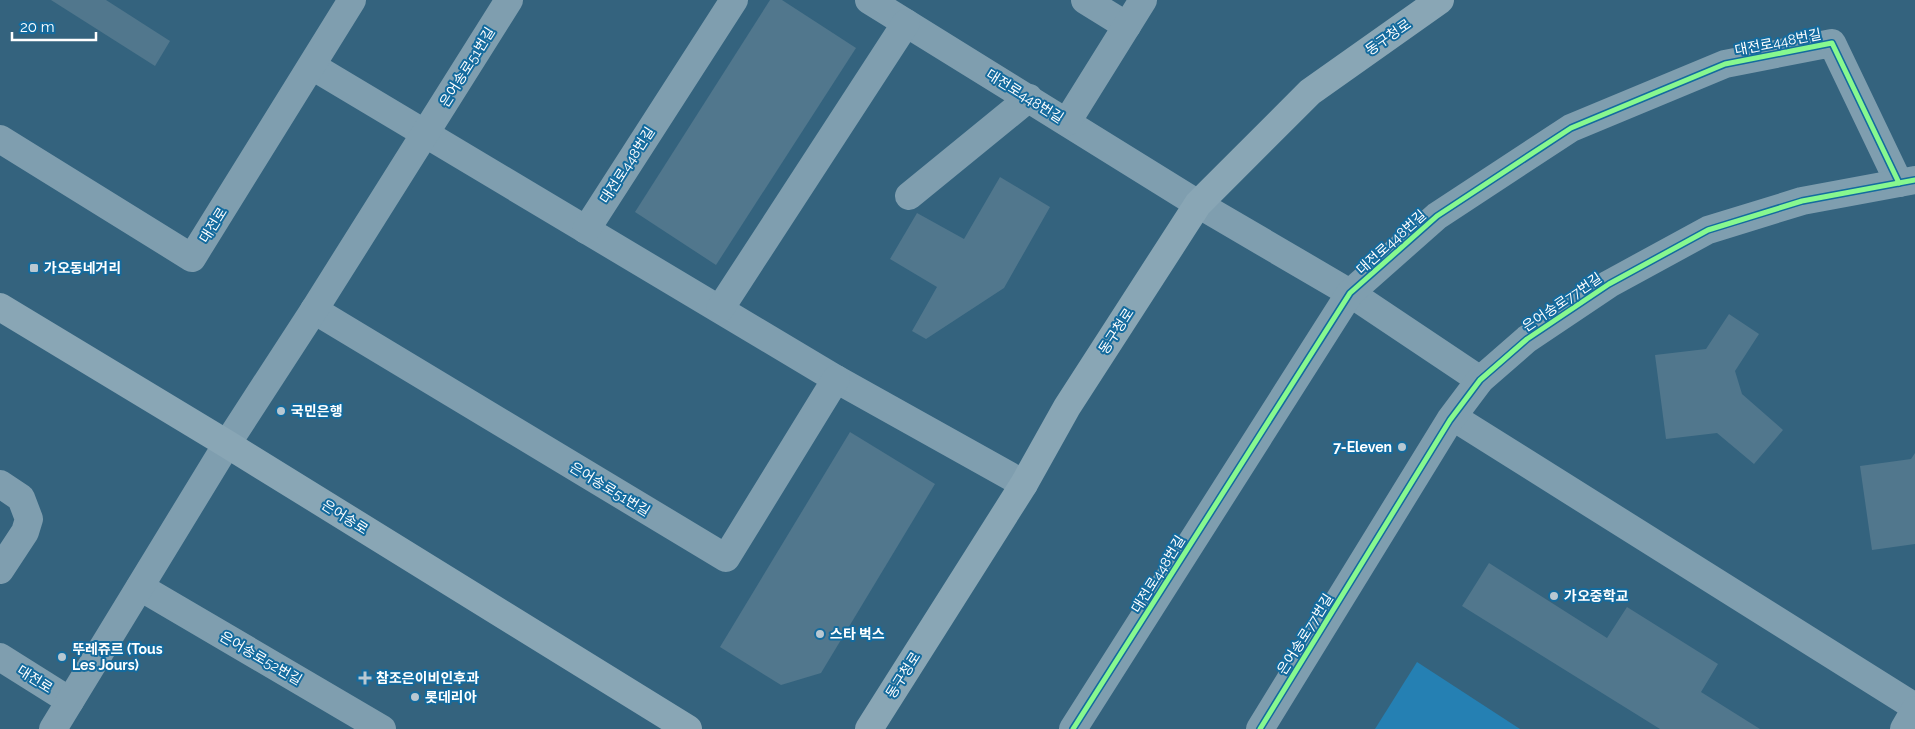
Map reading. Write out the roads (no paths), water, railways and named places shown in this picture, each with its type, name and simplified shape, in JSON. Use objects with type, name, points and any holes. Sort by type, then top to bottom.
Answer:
[{"type":"main road","name":"동구청로","points":[[868,729],[1024,484],[1067,407],[1198,204],[1310,92],[1440,0]]},
{"type":"main road","name":"은어송로","points":[[0,307],[227,444],[688,729]]},
{"type":"street","name":"대전로","points":[[0,139],[192,258],[352,0]]},
{"type":"street","name":"은어송로51번길","points":[[227,444],[314,310],[509,0]]},
{"type":"street","name":"대전로448번길","points":[[586,230],[734,0]]},
{"type":"street","name":"대전로448번길","points":[[869,0],[1198,204],[1350,293],[1480,380]]},
{"type":"street","points":[[1085,0],[1127,26]]},
{"type":"street","points":[[1067,122],[1143,0]]},
{"type":"street","points":[[720,309],[906,23]]},
{"type":"street","name":"대전로448번길","points":[[1073,729],[1350,293],[1437,216],[1571,128],[1724,64],[1832,44],[1907,181]]},
{"type":"street","points":[[312,66],[836,379],[1024,484]]},
{"type":"street","points":[[910,196],[1029,98]]},
{"type":"street","name":"은어송로77번길","points":[[1260,729],[1453,417],[1480,380],[1527,338],[1610,284],[1708,230],[1802,201],[1907,181]]},
{"type":"street","name":"은어송로51번길","points":[[314,310],[726,558],[836,379]]},
{"type":"street","points":[[1453,417],[1915,709],[1904,729]]},
{"type":"street","points":[[53,729],[227,444]]},
{"type":"street","points":[[0,484],[21,498],[29,519],[26,532],[0,570]]},
{"type":"street","name":"은어송로52번길","points":[[140,587],[382,729]]},
{"type":"street","name":"대전로","points":[[0,657],[70,701]]},
{"type":"place","name":"가오동네거리","points":[[34,268]]},
{"type":"place","name":"국민은행","points":[[281,411]]},
{"type":"place","name":"7-Eleven","points":[[1402,447]]},
{"type":"place","name":"가오중학교","points":[[1554,596]]},
{"type":"place","name":"스타 벅스","points":[[820,634]]},
{"type":"place","name":"뚜레쥬르 (Tous Les Jours)","points":[[62,657]]},
{"type":"place","name":"참조은이비인후과","points":[[365,678]]},
{"type":"place","name":"롯데리아","points":[[415,697]]}]
